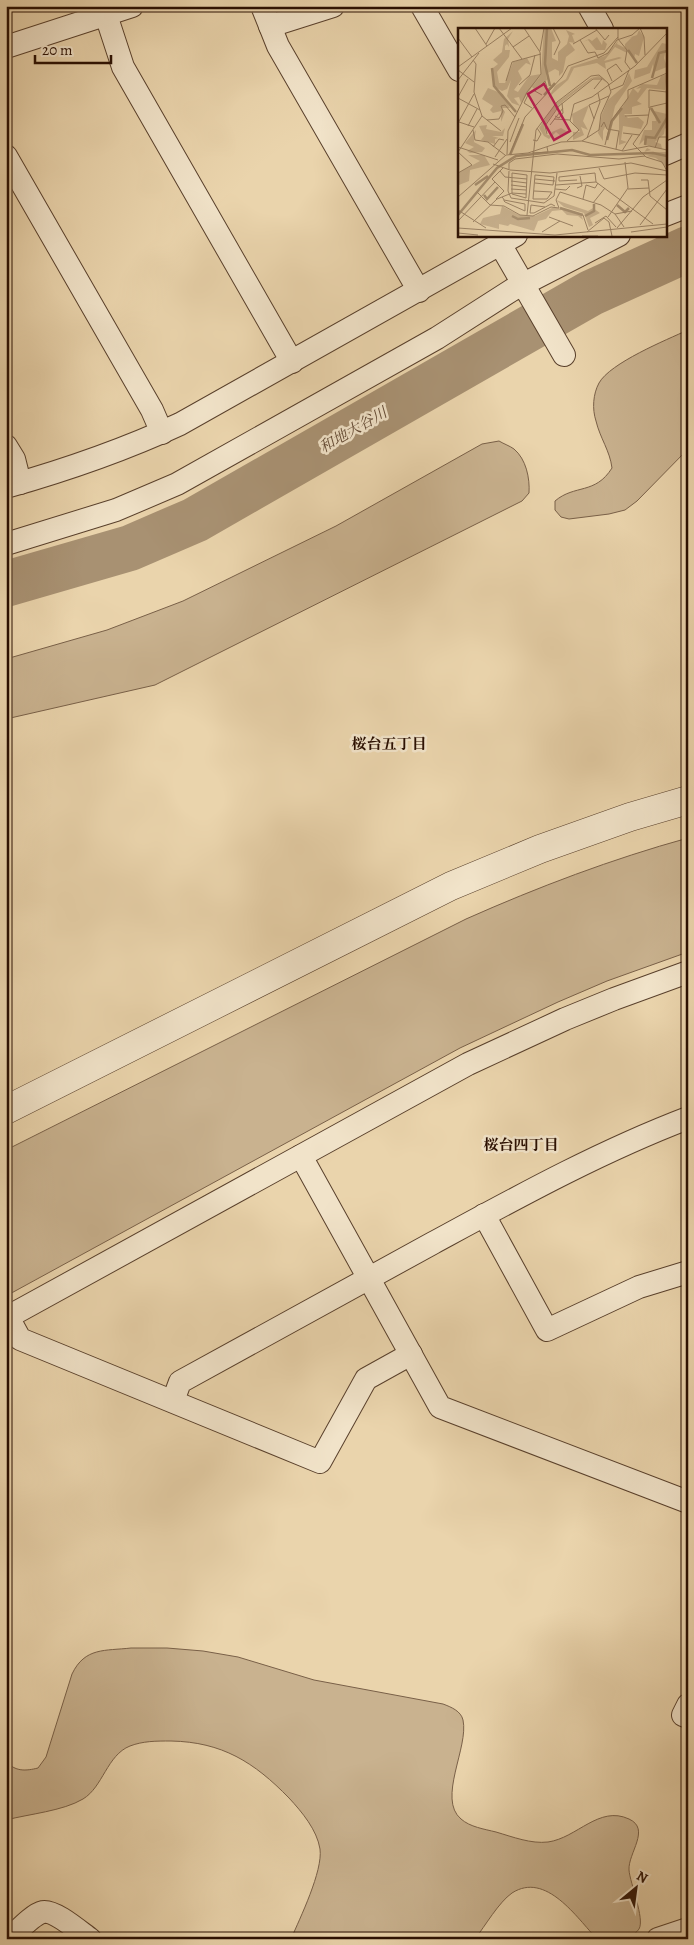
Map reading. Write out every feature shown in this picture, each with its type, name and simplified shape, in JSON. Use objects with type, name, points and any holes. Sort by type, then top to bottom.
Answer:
[{"type":"street","points":[[6,47],[132,6]]},
{"type":"street","points":[[333,6],[266,16],[278,46],[418,290]]},
{"type":"street","points":[[422,6],[458,68]]},
{"type":"street","points":[[589,6],[601,28]]},
{"type":"street","points":[[106,15],[123,67],[292,362]]},
{"type":"street","points":[[6,156],[152,410],[162,433]]},
{"type":"street","points":[[666,215],[688,206]]},
{"type":"street","points":[[6,544],[116,510],[177,484],[437,338],[524,288],[573,257],[617,236]]},
{"type":"street","points":[[6,446],[14,459],[13,485],[92,461],[162,433],[508,240],[524,288],[562,353]]},
{"type":"street","points":[[6,1110],[451,886],[540,849],[630,817],[688,800]]},
{"type":"street","points":[[411,1354],[366,1379],[320,1462],[20,1339],[7,1318],[468,1064],[614,999],[688,972]]},
{"type":"street","points":[[172,1401],[180,1382],[369,1278],[546,1181],[592,1158],[688,1118]]},
{"type":"street","points":[[301,1156],[440,1407],[688,1502]]},
{"type":"street","points":[[484,1215],[547,1330],[639,1287],[688,1272]]},
{"type":"street","points":[[688,1705],[683,1714],[688,1717]]},
{"type":"street","points":[[9,1939],[37,1915],[44,1912],[57,1915],[90,1939]]},
{"type":"street","points":[[658,1939],[688,1929]]},
{"type":"shaded area","points":[[688,330],[688,449],[637,501],[625,510],[569,519],[561,517],[555,510],[555,501],[570,492],[599,482],[612,468],[594,412],[594,397],[599,383],[605,375],[626,360]]},
{"type":"shaded area","points":[[499,441],[514,449],[524,463],[529,481],[529,493],[522,501],[155,685],[6,719],[6,659],[107,630],[183,601],[336,526],[482,444]]},
{"type":"shaded area","points":[[688,838],[688,952],[607,981],[460,1048],[6,1296],[6,1150],[466,919],[576,874]]},
{"type":"shaded area","points":[[131,1648],[203,1651],[238,1657],[314,1680],[443,1704],[452,1708],[462,1717],[464,1731],[455,1772],[452,1799],[454,1810],[465,1822],[515,1838],[542,1842],[559,1839],[598,1819],[608,1816],[618,1816],[635,1823],[638,1835],[629,1870],[639,1909],[639,1929],[631,1936],[625,1938],[597,1939],[570,1909],[549,1892],[537,1888],[525,1888],[507,1897],[475,1939],[291,1939],[315,1882],[320,1858],[320,1849],[316,1835],[304,1815],[289,1798],[250,1764],[222,1750],[189,1742],[155,1741],[130,1746],[116,1756],[96,1787],[83,1799],[56,1809],[6,1820],[6,1761],[9,1765],[21,1770],[38,1768],[46,1757],[72,1674],[77,1665],[83,1659],[97,1652]]},
{"type":"waterway","name":"和地大谷川","points":[[6,584],[130,548],[195,520],[591,293],[688,249]]},
{"type":"district","name":"桜台五丁目","points":[[389,744]]},
{"type":"district","name":"桜台四丁目","points":[[521,1145]]}]
